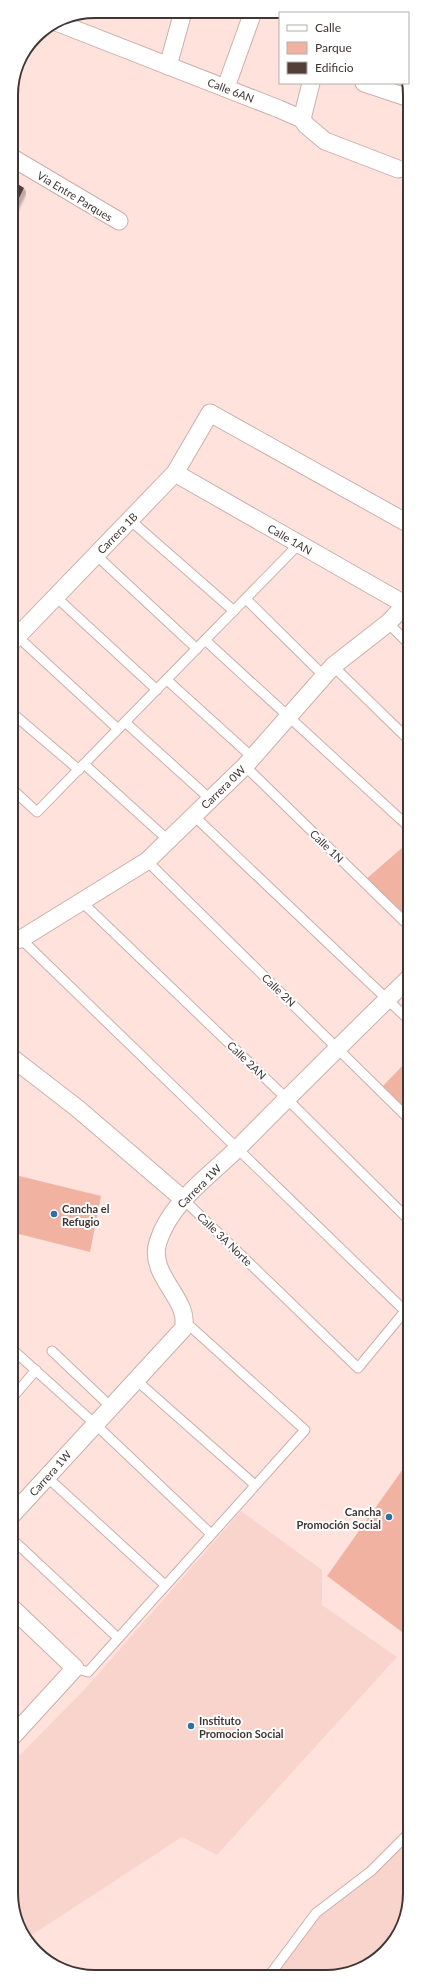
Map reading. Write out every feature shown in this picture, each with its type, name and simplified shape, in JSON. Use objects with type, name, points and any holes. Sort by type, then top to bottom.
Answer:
[{"type":"street","points":[[168,66],[181,18]]},
{"type":"street","points":[[226,87],[251,18]]},
{"type":"street","name":"Calle 6AN","points":[[64,25],[226,87],[302,119],[306,125],[325,141],[398,169]]},
{"type":"street","points":[[302,119],[311,84]]},
{"type":"street","points":[[367,84],[403,96]]},
{"type":"street","name":"Via Entre Parques","points":[[18,161],[119,221]]},
{"type":"street","name":"Carrera 1B","points":[[18,637],[175,473],[210,413],[403,521]]},
{"type":"street","name":"Calle 1AN","points":[[175,473],[403,600]]},
{"type":"street","name":"Carrera 0W","points":[[18,939],[82,902],[147,861],[248,762],[328,671],[388,623],[403,608]]},
{"type":"street","name":"Carrera 1W","points":[[18,1508],[183,1329],[186,1321],[184,1312],[160,1271],[156,1251],[162,1232],[183,1199],[238,1148],[403,984]]},
{"type":"street","name":"Calle 3A Norte","points":[[18,1062],[77,1108],[183,1199]]},
{"type":"street","points":[[18,1614],[75,1668],[18,1729]]},
{"type":"lane","points":[[130,520],[234,611]]},
{"type":"lane","points":[[18,794],[37,812],[300,544]]},
{"type":"lane","points":[[96,556],[197,649]]},
{"type":"lane","points":[[56,597],[157,690]]},
{"type":"lane","points":[[246,599],[403,734]]},
{"type":"lane","points":[[388,623],[403,637]]},
{"type":"lane","points":[[205,640],[403,822]]},
{"type":"lane","points":[[18,643],[118,729]]},
{"type":"lane","name":"Calle 1N","points":[[167,680],[403,920]]},
{"type":"lane","points":[[18,717],[82,767],[168,840]]},
{"type":"lane","points":[[125,722],[210,800]]},
{"type":"lane","points":[[193,815],[403,1014]]},
{"type":"lane","name":"Calle 2N","points":[[147,861],[403,1113]]},
{"type":"lane","name":"Calle 2AN","points":[[82,902],[287,1099],[403,1214]]},
{"type":"lane","points":[[18,942],[403,1303]]},
{"type":"lane","name":"Calle 3A Norte","points":[[183,1199],[358,1368],[403,1312]]},
{"type":"lane","points":[[75,1668],[88,1672],[305,1430],[191,1327],[183,1329]]},
{"type":"lane","points":[[52,1351],[111,1407]]},
{"type":"lane","points":[[18,1354],[95,1424],[211,1534]]},
{"type":"lane","points":[[18,1391],[36,1370]]},
{"type":"lane","points":[[136,1380],[255,1485]]},
{"type":"lane","points":[[47,1477],[165,1585]]},
{"type":"lane","points":[[18,1545],[118,1638]]},
{"type":"lane","points":[[274,1970],[316,1913],[371,1871],[403,1839]]},
{"type":"shaded area","name":"Instituto Promocion Social","points":[[241,1511],[322,1570],[322,1605],[397,1657],[217,1855],[182,1837],[31,1936],[21,1913],[18,1893],[18,1757],[85,1689]]},
{"type":"shaded area","points":[[403,1843],[403,1898],[400,1913],[390,1936],[377,1951],[351,1966],[336,1969],[278,1970],[323,1912]]},
{"type":"green space","points":[[403,847],[403,916],[365,880]]},
{"type":"green space","points":[[403,1065],[403,1108],[382,1087]]},
{"type":"green space","name":"Cancha el Refugio","points":[[18,1176],[101,1196],[90,1252],[18,1234]]},
{"type":"green space","name":"Cancha Promoción Social","points":[[403,1469],[403,1633],[327,1576]]},
{"type":"building","points":[[18,184],[24,188],[18,200]]},
{"type":"place","name":"Cancha el Refugio","points":[[54,1214]]},
{"type":"place","name":"Cancha Promoción Social","points":[[389,1517]]},
{"type":"place","name":"Instituto Promocion Social","points":[[191,1726]]}]
